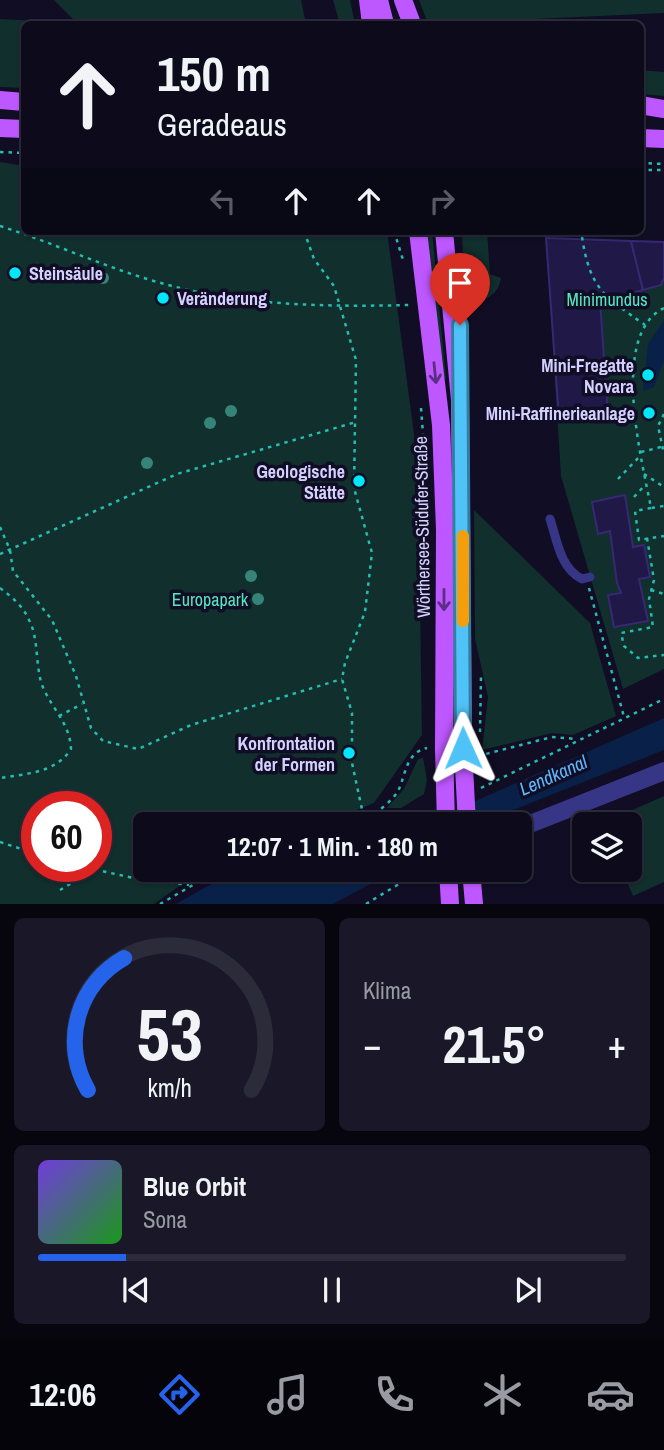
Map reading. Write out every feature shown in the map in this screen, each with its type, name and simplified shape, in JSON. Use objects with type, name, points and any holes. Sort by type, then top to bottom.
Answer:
[{"type":"main road","points":[[368,0],[371,21]]},
{"type":"main road","points":[[379,0],[384,21]]},
{"type":"main road","points":[[402,0],[409,21]]},
{"type":"main road","points":[[0,100],[21,102]]},
{"type":"main road","points":[[644,106],[664,111]]},
{"type":"main road","points":[[644,112],[664,111]]},
{"type":"main road","points":[[0,128],[21,130]]},
{"type":"main road","points":[[644,138],[664,139]]},
{"type":"main road","points":[[412,235],[421,257]]},
{"type":"main road","name":"Wörthersee-Südufer-Straße","points":[[418,235],[441,425],[445,530],[440,812]]},
{"type":"main road","points":[[444,235],[460,401]]},
{"type":"main road","points":[[454,235],[460,325],[470,752],[468,812]]},
{"type":"main road","points":[[448,882],[450,904]]},
{"type":"main road","points":[[472,882],[474,904]]},
{"type":"street","points":[[532,823],[664,771]]},
{"type":"lane","points":[[550,519],[563,560],[573,575],[582,579],[588,577]]},
{"type":"path","points":[[0,152],[21,153]]},
{"type":"path","points":[[644,163],[664,164]]},
{"type":"path","points":[[644,170],[664,170]]},
{"type":"path","points":[[0,226],[21,234]]},
{"type":"path","points":[[25,235],[162,284],[225,297],[340,307],[413,305],[411,293]]},
{"type":"path","points":[[305,235],[314,259],[334,286],[356,360],[354,488],[372,553],[365,612],[345,663],[342,679],[352,713],[352,764],[363,812]]},
{"type":"path","points":[[395,235],[407,269]]},
{"type":"path","points":[[582,239],[586,263],[595,285],[609,299],[645,325]]},
{"type":"path","points":[[651,508],[641,454],[633,383],[635,349],[645,325],[664,307]]},
{"type":"path","points":[[420,400],[425,454]]},
{"type":"path","points":[[663,417],[658,426],[658,447],[664,454]]},
{"type":"path","points":[[0,554],[177,474],[356,422]]},
{"type":"path","points":[[618,479],[641,454],[658,447]]},
{"type":"path","points":[[644,474],[664,487]]},
{"type":"path","points":[[634,497],[646,484]]},
{"type":"path","points":[[664,506],[635,511],[639,540],[664,536]]},
{"type":"path","points":[[0,527],[10,550],[13,571],[52,620],[76,676],[91,729],[103,741],[138,749],[191,725],[342,679]]},
{"type":"path","points":[[647,538],[654,580],[650,590],[653,627],[621,633],[624,646],[638,658],[664,655]]},
{"type":"path","points":[[588,577],[624,718]]},
{"type":"path","points":[[0,588],[17,601],[30,621],[39,674],[70,735],[71,749],[66,757],[48,768],[0,778]]},
{"type":"path","points":[[650,590],[664,594]]},
{"type":"path","points":[[470,793],[664,699]]},
{"type":"path","points":[[59,716],[82,704]]},
{"type":"path","points":[[470,752],[552,737],[577,739]]},
{"type":"path","points":[[377,812],[398,792],[411,758],[426,748],[439,749]]},
{"type":"path","points":[[0,842],[21,849]]},
{"type":"path","points":[[112,873],[189,884]]},
{"type":"path","points":[[60,890],[73,882]]},
{"type":"path","points":[[160,904],[193,882]]},
{"type":"path","points":[[366,904],[402,882]]},
{"type":"green space","points":[[54,0],[301,0],[305,21],[75,21]]},
{"type":"green space","points":[[333,0],[350,0],[354,21],[339,21]]},
{"type":"green space","points":[[419,0],[664,0],[664,13],[492,21],[427,21]]},
{"type":"green space","points":[[0,19],[38,21],[21,21],[21,88],[0,87]]},
{"type":"green space","points":[[644,70],[664,72],[664,96],[644,94]]},
{"type":"green space","name":"Europapark","points":[[0,162],[21,166],[21,235],[388,235],[418,464],[422,735],[374,803],[352,812],[133,812],[133,882],[185,882],[154,904],[0,904]]},
{"type":"green space","points":[[427,235],[432,235],[446,379],[443,377]]},
{"type":"green space","points":[[462,235],[487,235],[490,274],[501,278],[499,285],[488,298],[465,309]]},
{"type":"green space","name":"Minimundus","points":[[546,238],[664,242],[664,669],[623,689],[561,476]]},
{"type":"green space","points":[[474,510],[590,623],[616,716],[573,735],[552,733],[482,750],[488,697],[475,639]]},
{"type":"green space","points":[[423,758],[427,780],[424,794],[401,808],[387,808],[404,789],[418,759]]},
{"type":"green space","points":[[664,796],[664,882],[633,896],[627,882],[642,882],[642,812],[628,812]]},
{"type":"water","points":[[664,320],[664,361],[654,387],[643,391],[648,344]]},
{"type":"water","name":"Lendkanal","points":[[664,718],[664,750],[508,812],[450,812]]},
{"type":"water","points":[[215,882],[374,882],[333,904],[176,904]]},
{"type":"building","points":[[546,238],[631,241],[643,290],[600,301],[608,415],[559,418]]},
{"type":"building","points":[[631,241],[664,242],[664,278],[661,285],[643,290]]},
{"type":"building","points":[[625,495],[633,547],[644,545],[650,577],[639,579],[648,621],[614,627],[608,595],[621,593],[617,583],[610,531],[598,534],[592,502]]},
{"type":"slow traffic","points":[[463,536],[463,621]]},
{"type":"place","name":"Steinsäule","points":[[15,273]]},
{"type":"place","name":"Veränderung","points":[[163,298]]},
{"type":"place","name":"Mini-Fregatte Novara","points":[[648,375]]},
{"type":"place","name":"Mini-Raffinerieanlage","points":[[649,413]]},
{"type":"place","name":"Geologische Stätte","points":[[359,481]]},
{"type":"place","name":"Konfrontation der Formen","points":[[349,753]]},
{"type":"route","points":[[460,325],[463,748]]}]
